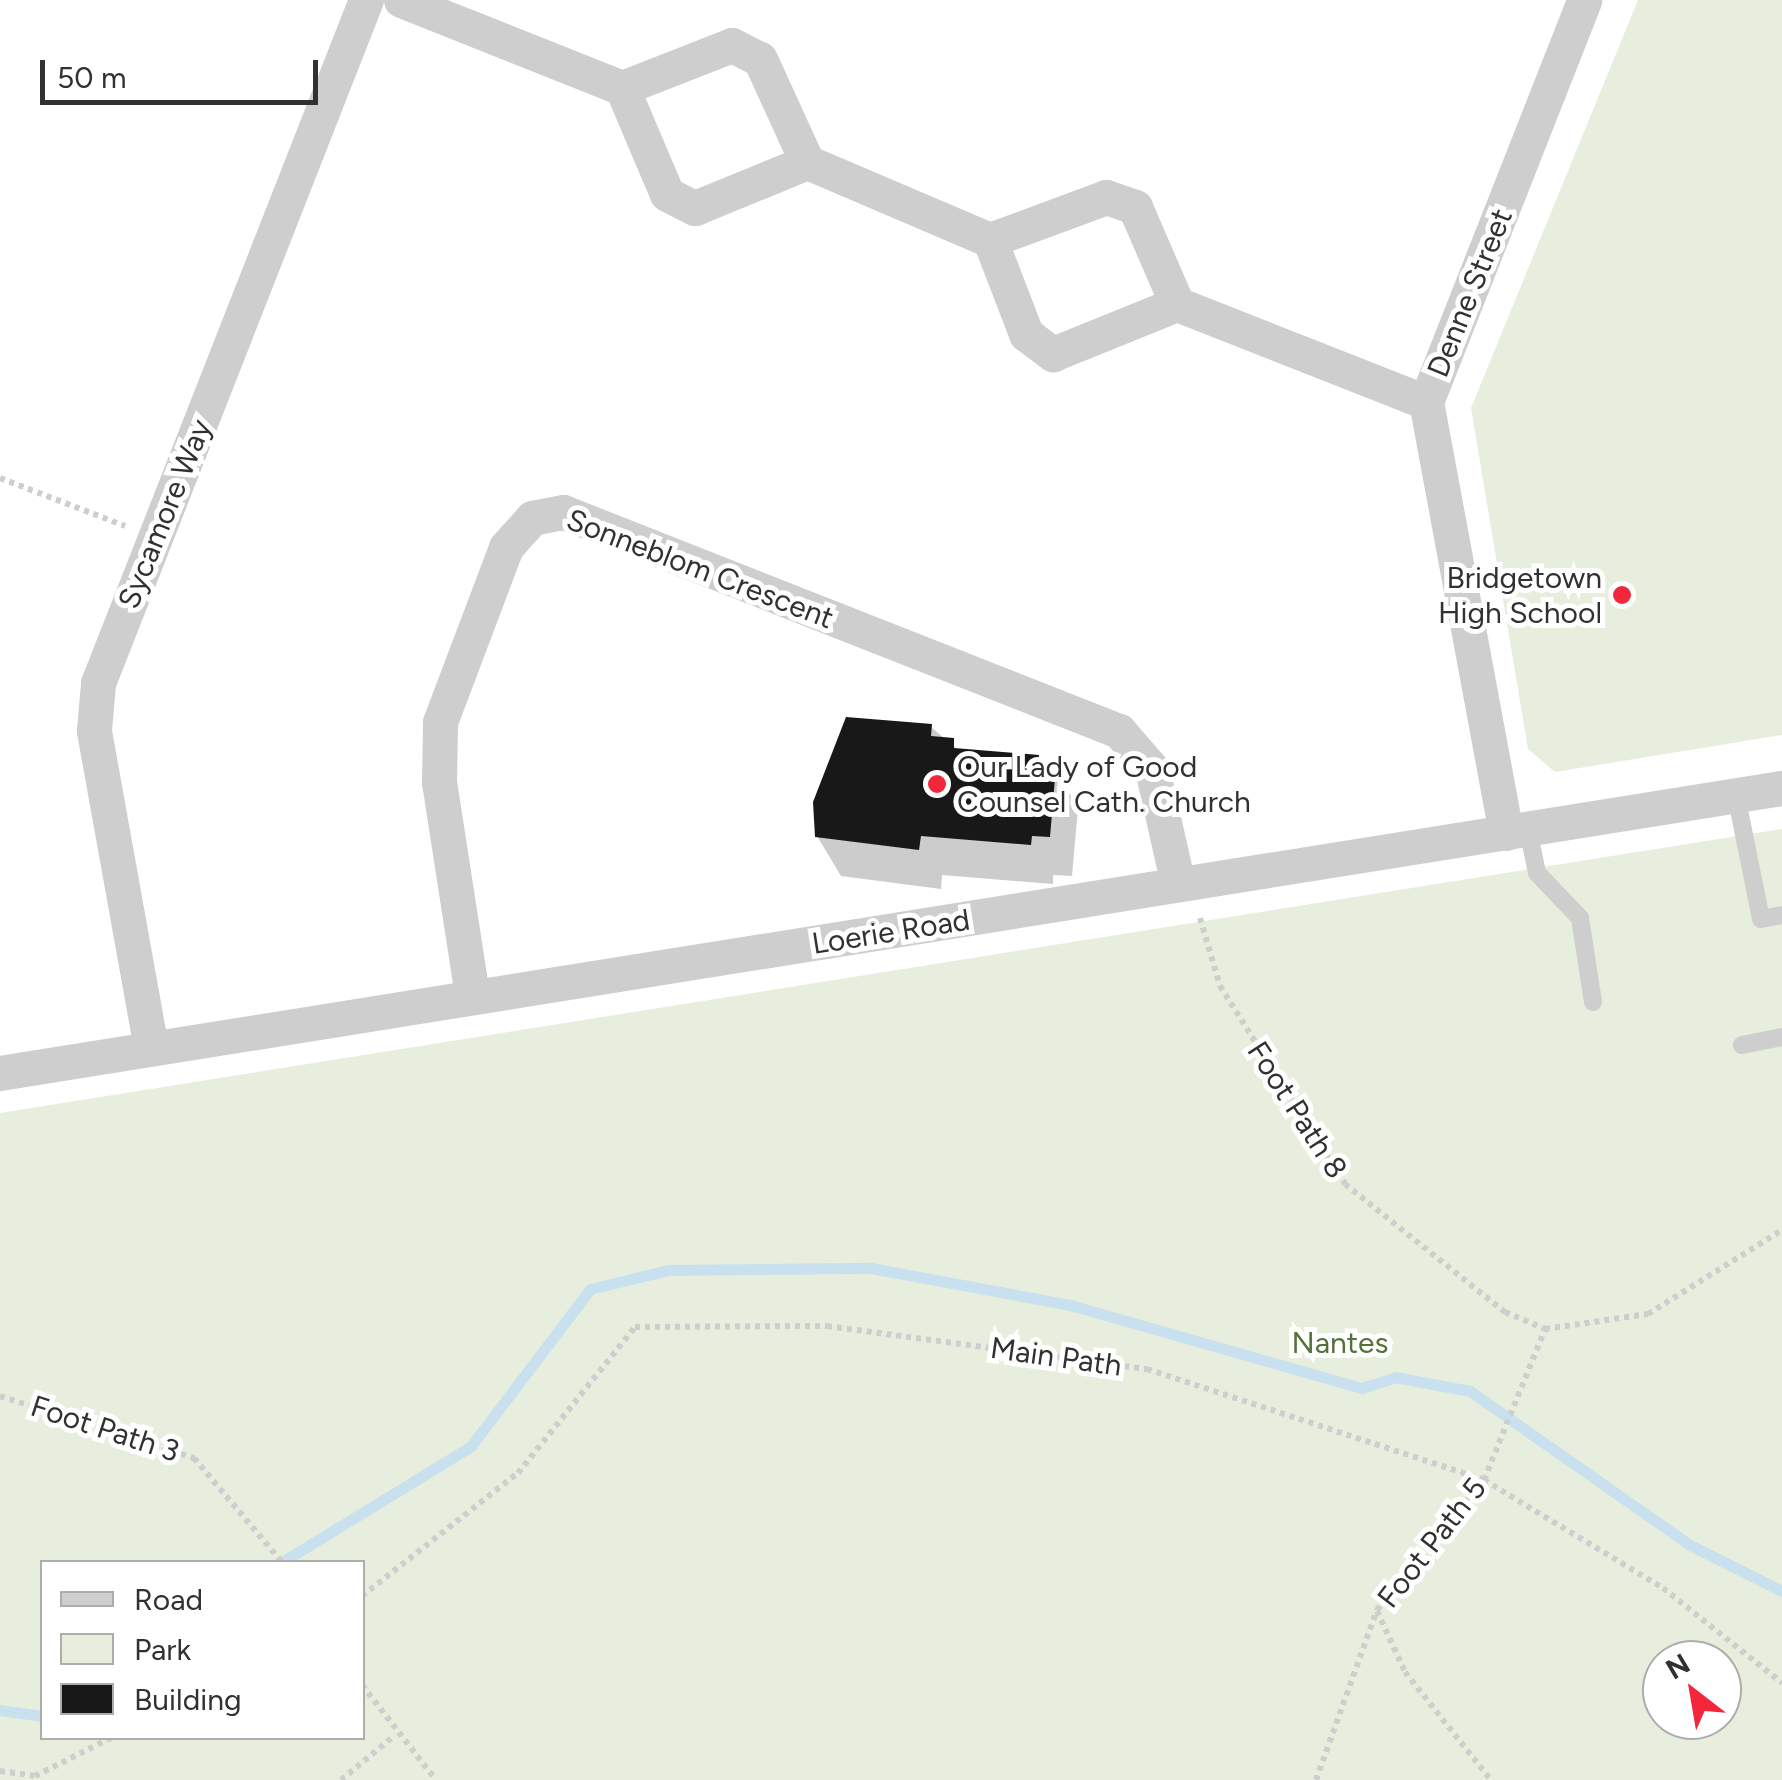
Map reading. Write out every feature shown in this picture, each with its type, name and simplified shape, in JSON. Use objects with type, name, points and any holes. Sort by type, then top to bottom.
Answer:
[{"type":"street","name":"Sycamore Way","points":[[151,1048],[93,708],[366,0]]},
{"type":"street","points":[[401,0],[622,88],[732,45],[760,58],[807,162],[990,240],[1106,197],[1135,207],[1178,304]]},
{"type":"street","name":"Denne Street","points":[[1517,831],[1426,402],[1584,0]]},
{"type":"street","points":[[622,88],[667,194],[694,208],[807,162]]},
{"type":"street","points":[[990,240],[1026,334],[1053,354],[1178,304],[1426,402]]},
{"type":"street","name":"Sonneblom Crescent","points":[[472,995],[440,782],[440,722],[506,547],[532,518],[563,512],[1119,731],[1152,769],[1178,884]]},
{"type":"street","name":"Loerie Road","points":[[0,1074],[472,995],[1782,788]]},
{"type":"lane","points":[[1736,795],[1760,919],[1782,915]]},
{"type":"lane","points":[[1517,831],[1538,873],[1580,918],[1593,1002]]},
{"type":"lane","points":[[1742,1044],[1782,1037]]},
{"type":"path","points":[[0,478],[156,538]]},
{"type":"path","name":"Foot Path 8","points":[[1200,918],[1220,986],[1344,1184],[1505,1312],[1545,1329]]},
{"type":"path","points":[[1545,1329],[1648,1314],[1782,1230]]},
{"type":"path","name":"Main Path","points":[[365,1594],[518,1474],[636,1326],[827,1326],[1147,1369],[1484,1480],[1663,1588],[1782,1683]]},
{"type":"path","name":"Foot Path 5","points":[[1316,1780],[1377,1610],[1484,1480],[1545,1329]]},
{"type":"path","name":"Foot Path 3","points":[[0,1396],[194,1458],[281,1560]]},
{"type":"path","points":[[1377,1610],[1405,1672],[1491,1780]]},
{"type":"path","points":[[365,1689],[395,1734],[436,1780]]},
{"type":"path","points":[[341,1780],[395,1734]]},
{"type":"path","points":[[0,1771],[34,1776],[107,1740]]},
{"type":"green space","name":"Bridgetown High School","points":[[1638,0],[1782,0],[1782,735],[1555,772],[1528,749],[1471,408]]},
{"type":"green space","name":"Nantes","points":[[1782,829],[1782,1780],[0,1780],[0,1113]]},
{"type":"building","name":"Our Lady of Good Counsel Cath. Church","points":[[846,717],[932,724],[931,736],[954,738],[954,748],[1039,755],[1038,764],[1056,766],[1050,837],[1032,836],[1031,845],[921,836],[919,850],[815,837],[813,802]]},
{"type":"waterway","points":[[285,1560],[471,1446],[590,1289],[668,1270],[871,1268],[1070,1305],[1362,1388],[1395,1377],[1470,1391],[1690,1545],[1782,1591]]},
{"type":"waterway","points":[[0,1710],[40,1716]]},
{"type":"place","name":"Bridgetown High School","points":[[1622,595]]},
{"type":"place","name":"Our Lady of Good Counsel Cath. Church","points":[[937,784]]}]
